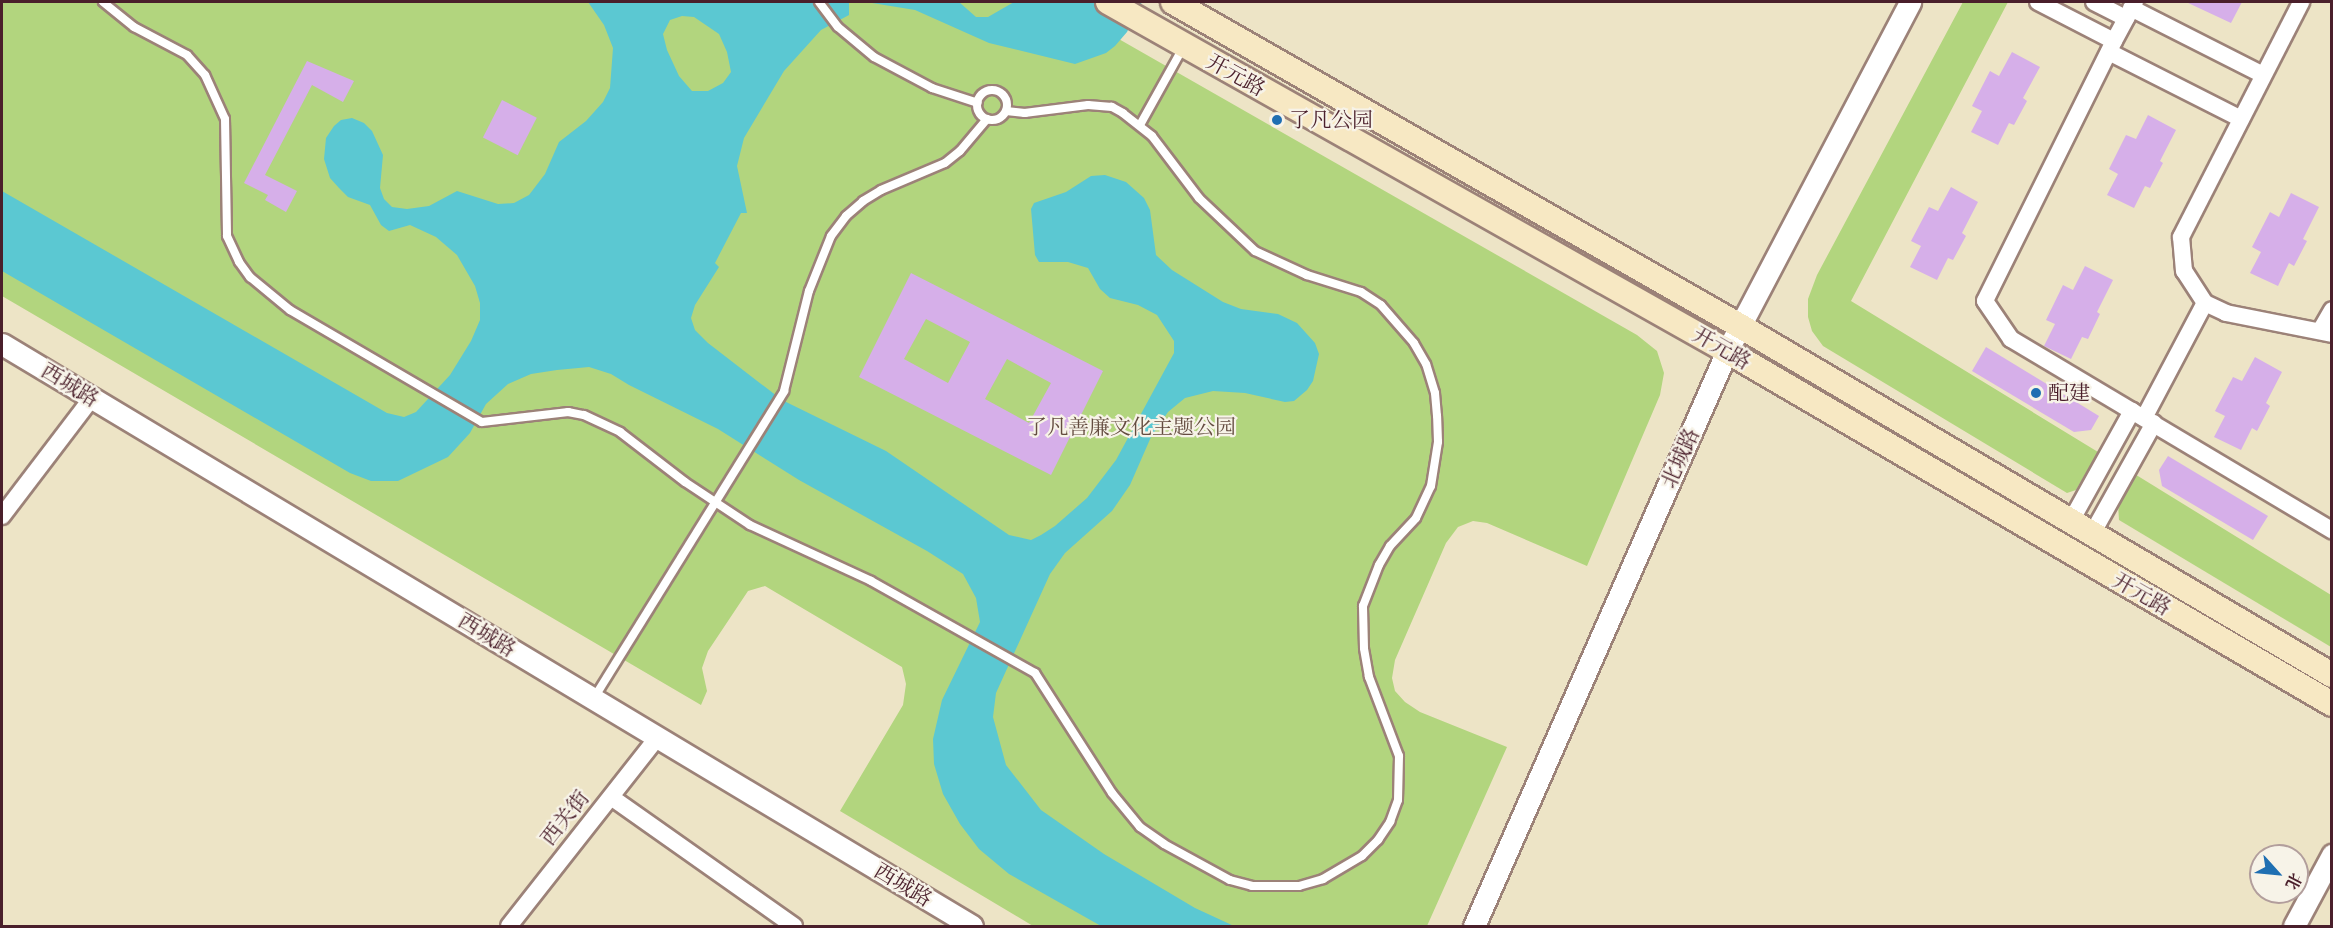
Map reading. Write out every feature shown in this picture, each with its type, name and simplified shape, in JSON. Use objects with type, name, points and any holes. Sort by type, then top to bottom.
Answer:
[{"type":"main road","name":"开元路","points":[[1108,2],[1727,351],[2331,704]]},
{"type":"main road","name":"开元路","points":[[1173,2],[1740,326],[2331,675]]},
{"type":"street","name":"北城路","points":[[1474,927],[1727,351],[1910,2]]},
{"type":"street","points":[[2038,2],[2241,119]]},
{"type":"street","points":[[2094,2],[2131,9],[2263,75]]},
{"type":"street","points":[[2301,2],[2181,237],[2184,271],[2205,303],[2226,313],[2326,333],[2331,310]]},
{"type":"street","points":[[2131,9],[1984,301],[2011,339],[2331,530]]},
{"type":"street","points":[[2092,534],[2143,417],[2205,303]]},
{"type":"street","name":"西城路","points":[[2,344],[972,927]]},
{"type":"street","points":[[2,516],[92,398]]},
{"type":"street","points":[[2071,521],[2143,417]]},
{"type":"street","name":"西关街","points":[[509,927],[657,738]]},
{"type":"street","points":[[611,797],[794,927]]},
{"type":"street","points":[[2294,927],[2331,855]]},
{"type":"lane","points":[[103,2],[112,12],[134,27],[187,55],[205,75],[225,119],[227,236],[233,252],[250,277],[290,310],[482,422],[568,412],[602,422],[637,442],[669,471],[770,536],[863,577],[1015,659],[1035,673],[1112,793],[1140,826],[1164,844],[1230,880],[1277,887],[1299,886],[1323,879],[1362,856],[1390,822],[1398,800],[1399,756],[1369,676],[1364,648],[1363,606],[1379,565],[1390,546],[1416,518],[1431,486],[1437,442],[1437,416],[1434,393],[1426,364],[1414,343],[1381,305],[1360,292],[1307,275],[1255,251],[1199,198],[1170,161],[1161,145],[1123,113],[1099,106],[1025,113],[1006,111],[997,119],[987,119],[980,113],[978,103],[986,92],[995,91],[1005,99],[1006,111]]},
{"type":"lane","points":[[819,2],[838,27],[894,70],[939,91],[978,103]]},
{"type":"lane","points":[[1140,125],[1184,45]]},
{"type":"lane","points":[[594,699],[784,391],[809,291],[831,236],[846,216],[863,201],[881,190],[945,163],[960,151],[987,119]]},
{"type":"green space","name":"了凡善廉文化主题公园","points":[[2,2],[1054,2],[1637,335],[1657,351],[1664,373],[1660,395],[1587,566],[1487,523],[1473,521],[1458,527],[1446,543],[1395,660],[1392,678],[1395,691],[1405,702],[1420,712],[1507,747],[1427,926],[1033,926],[840,811],[903,705],[906,684],[902,667],[765,586],[748,591],[708,651],[702,668],[707,691],[701,705],[2,296]]},
{"type":"green space","points":[[1963,2],[2008,2],[1851,301],[2098,452],[2076,490],[2067,493],[1823,346],[1812,331],[1808,317],[1808,299],[1817,275]]},
{"type":"green space","points":[[2133,473],[2331,595],[2331,647],[2119,520],[2118,503]]},
{"type":"water","points":[[588,2],[863,2],[849,3],[849,15],[821,30],[784,71],[744,138],[737,166],[747,213],[741,213],[715,263],[719,267],[695,305],[691,318],[695,330],[708,343],[782,400],[886,451],[1009,535],[1031,540],[1055,526],[1087,498],[1116,460],[1174,353],[1174,341],[1157,315],[1138,305],[1110,298],[1100,289],[1088,268],[1068,262],[1039,262],[1035,255],[1031,209],[1034,203],[1066,192],[1091,176],[1105,175],[1126,182],[1144,198],[1150,210],[1156,255],[1172,270],[1223,302],[1241,309],[1278,314],[1297,323],[1315,343],[1319,354],[1313,381],[1307,390],[1294,401],[1285,402],[1245,393],[1213,391],[1185,398],[1168,412],[1151,437],[1130,485],[1112,511],[1065,553],[1050,574],[996,693],[993,717],[1006,765],[1041,810],[1104,854],[1195,908],[1234,926],[1101,926],[1009,874],[979,849],[960,824],[943,794],[934,764],[933,739],[942,700],[980,622],[976,598],[963,574],[927,551],[799,480],[718,429],[611,374],[589,367],[557,370],[531,374],[508,384],[486,404],[470,433],[448,457],[398,481],[371,481],[350,473],[2,271],[2,191],[387,413],[404,417],[416,412],[450,375],[471,341],[480,320],[480,303],[475,286],[457,255],[436,237],[410,225],[389,231],[381,225],[370,205],[348,197],[339,188],[330,178],[324,159],[326,138],[341,120],[352,118],[364,123],[372,131],[383,155],[380,188],[384,199],[392,207],[407,209],[429,206],[457,191],[498,204],[514,203],[529,195],[545,174],[559,142],[586,121],[603,102],[610,88],[613,48],[604,25]],"holes":[[[682,16],[694,17],[719,34],[727,52],[731,72],[723,83],[708,91],[692,91],[679,76],[667,50],[663,34],[670,20]]]},
{"type":"water","points":[[866,2],[959,2],[976,17],[988,17],[1014,2],[1142,2],[1127,32],[1115,46],[1106,53],[1075,64],[989,43],[915,10]]},
{"type":"building","points":[[2186,2],[2242,2],[2231,23]]},
{"type":"building","points":[[2012,52],[2040,67],[2023,98],[2027,101],[2014,125],[2009,123],[1998,145],[1971,132],[1982,111],[1972,106],[1990,71],[1999,76]]},
{"type":"building","points":[[307,61],[354,81],[343,102],[312,85],[265,175],[297,191],[286,212],[265,200],[268,195],[244,183]]},
{"type":"building","points":[[502,100],[537,118],[518,155],[483,137]]},
{"type":"building","points":[[2148,115],[2176,130],[2160,161],[2163,163],[2150,188],[2145,186],[2134,208],[2107,195],[2118,174],[2109,169],[2126,135],[2136,139]]},
{"type":"building","points":[[1951,187],[1978,202],[1962,233],[1966,236],[1953,260],[1948,258],[1937,280],[1910,267],[1921,246],[1911,241],[1929,207],[1938,211]]},
{"type":"building","points":[[2291,193],[2319,207],[2303,239],[2307,241],[2294,266],[2289,263],[2278,286],[2250,273],[2261,252],[2252,247],[2270,212],[2279,217]]},
{"type":"building","points":[[2085,266],[2113,280],[2097,312],[2100,314],[2088,339],[2082,337],[2071,359],[2044,346],[2055,324],[2046,320],[2063,285],[2073,290]]},
{"type":"building","points":[[911,273],[1103,371],[1051,475],[859,377]],"holes":[[[926,319],[970,342],[948,383],[904,359]],[[1007,359],[1051,383],[1029,423],[985,399]]]},
{"type":"building","name":"配建","points":[[1986,347],[2099,416],[2091,430],[2074,432],[1972,371]]},
{"type":"building","points":[[2255,357],[2282,372],[2266,403],[2270,406],[2257,431],[2252,428],[2241,450],[2214,437],[2225,416],[2215,411],[2233,377],[2242,381]]},
{"type":"building","points":[[2168,456],[2268,516],[2253,540],[2162,486],[2159,470]]},
{"type":"place","name":"了凡公园","points":[[1277,120]]},
{"type":"place","name":"配建","points":[[2036,393]]}]
